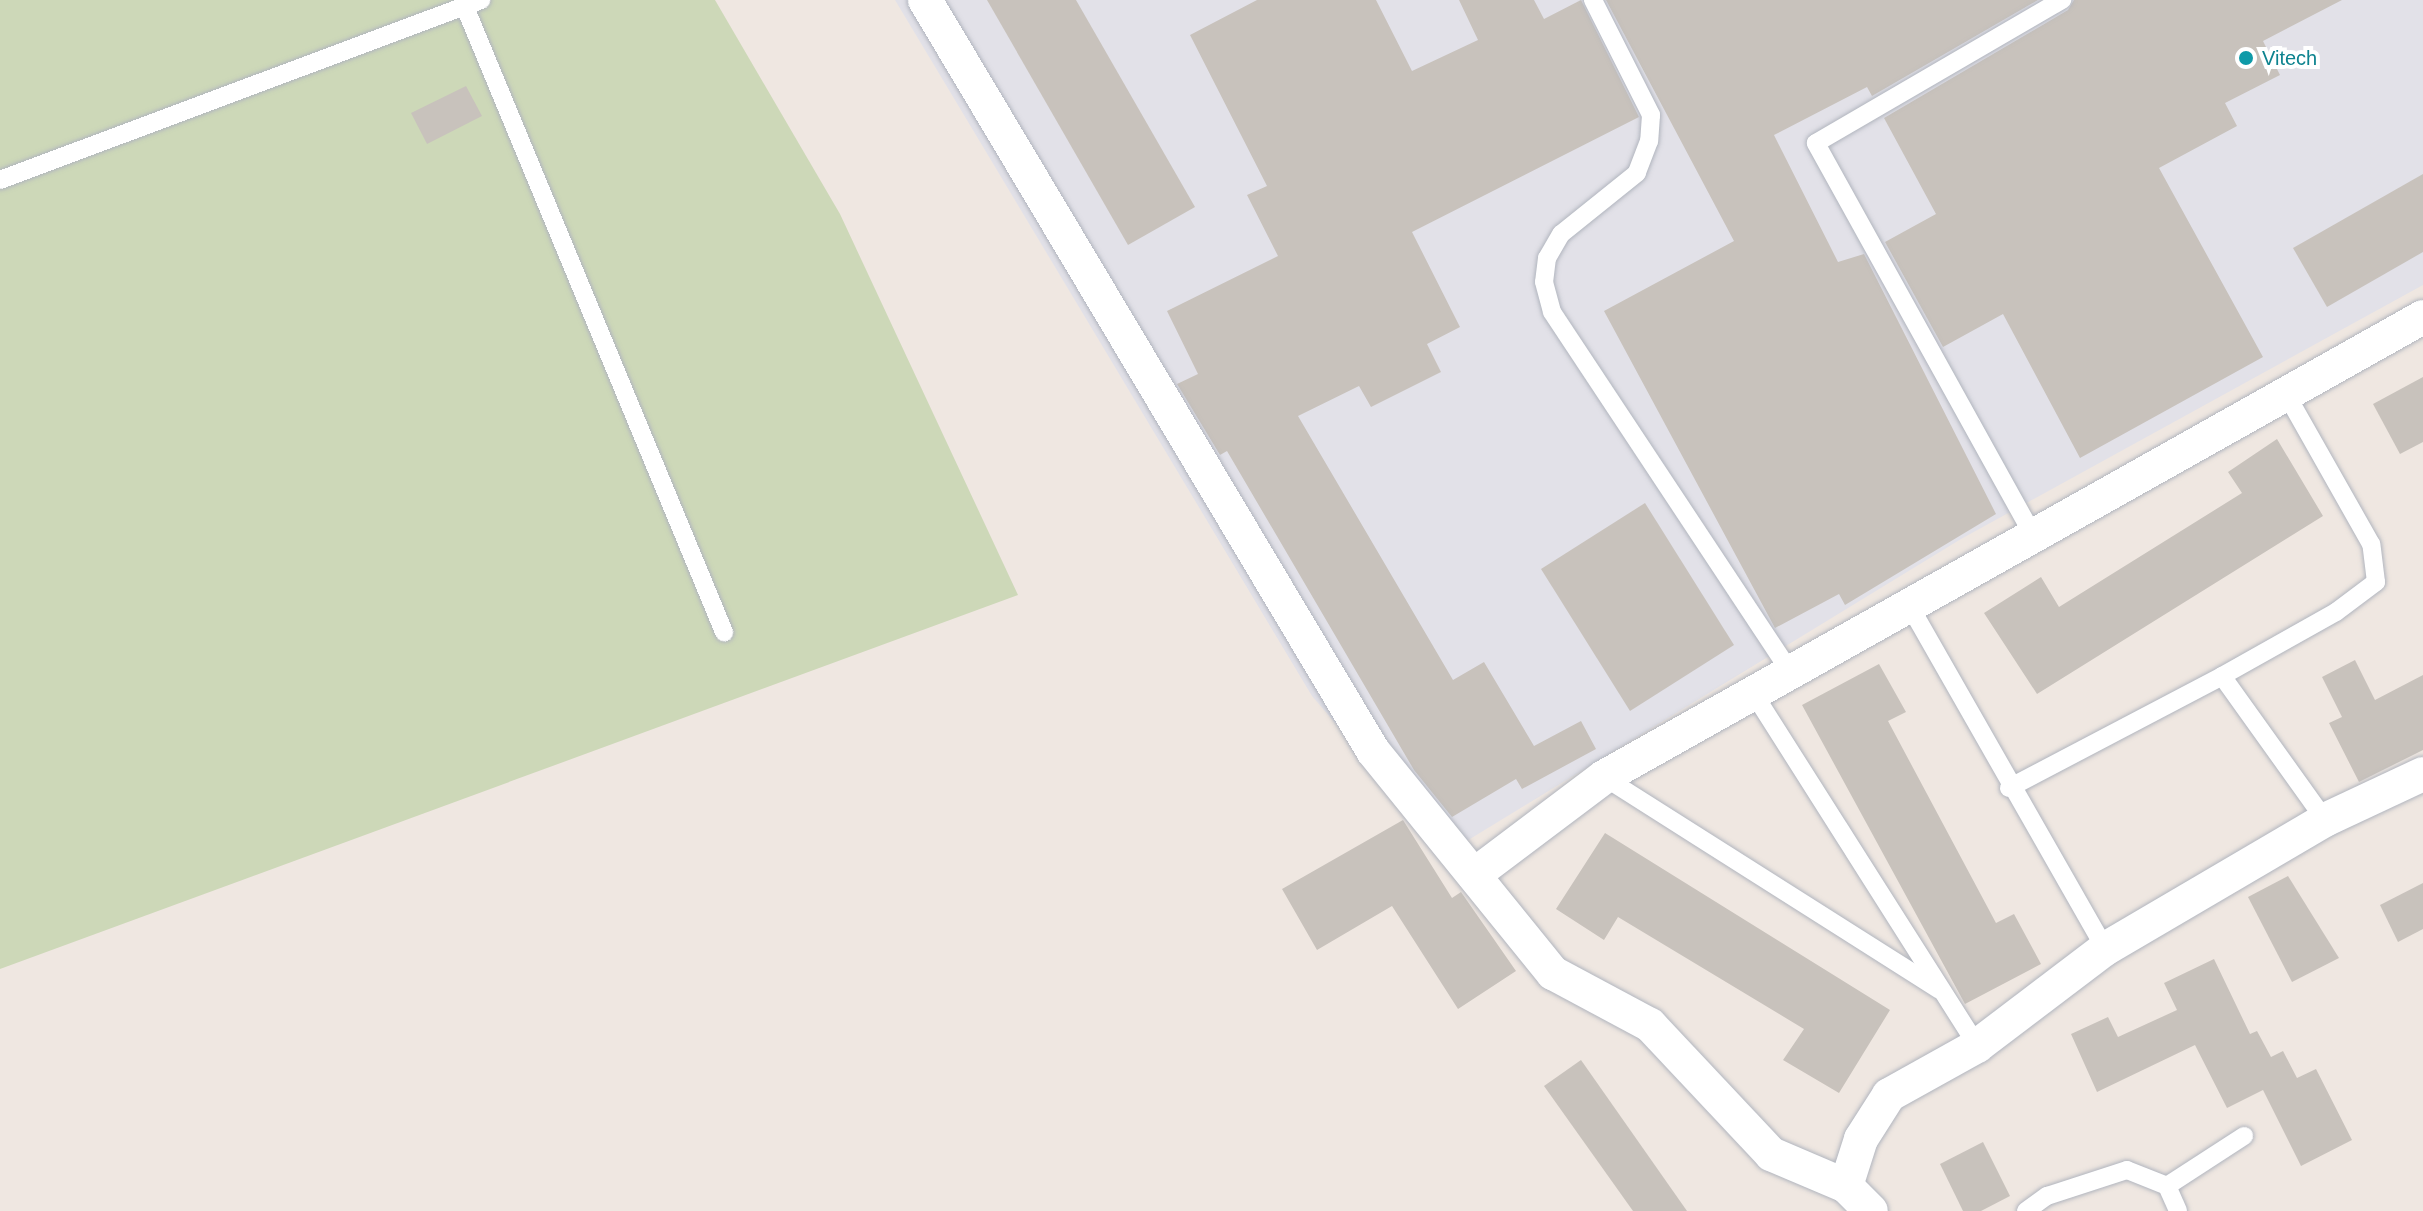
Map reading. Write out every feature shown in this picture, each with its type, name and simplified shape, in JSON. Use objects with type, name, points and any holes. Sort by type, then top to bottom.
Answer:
[{"type":"street","points":[[925,0],[1373,751],[1553,973],[1650,1025],[1771,1154],[1846,1186],[1871,1211]]},
{"type":"street","points":[[1474,875],[1604,777],[1791,673],[1908,603],[2288,397],[2423,317]]},
{"type":"street","points":[[1846,1186],[1861,1139],[1889,1095],[1977,1046],[2105,949],[2325,820],[2423,774]]},
{"type":"lane","points":[[1593,0],[1651,115],[1649,141],[1637,173],[1561,234],[1547,258],[1544,282],[1552,312],[1791,673]]},
{"type":"lane","points":[[2033,535],[1816,143],[2062,0]]},
{"type":"lane","points":[[0,180],[473,3],[724,632]]},
{"type":"lane","points":[[2009,788],[2222,676],[2336,612],[2376,582],[2371,544],[2288,397]]},
{"type":"lane","points":[[1908,603],[2009,788],[2105,949]]},
{"type":"lane","points":[[2222,676],[2325,820]]},
{"type":"lane","points":[[1754,694],[1977,1046]]},
{"type":"lane","points":[[1604,777],[1945,993]]},
{"type":"lane","points":[[2167,1186],[2244,1136]]},
{"type":"lane","points":[[2026,1211],[2047,1196],[2127,1170],[2167,1186],[2178,1211]]},
{"type":"shaded area","points":[[895,0],[2423,0],[2423,285],[1961,539],[1447,853],[1312,696]]},
{"type":"green space","points":[[0,0],[715,0],[840,214],[1018,595],[0,969]]},
{"type":"building","points":[[987,0],[1076,0],[1195,207],[1128,245]]},
{"type":"building","points":[[1257,0],[1376,0],[1412,71],[1478,40],[1459,0],[1534,0],[1544,19],[1581,0],[1639,117],[1412,232],[1460,327],[1427,344],[1441,372],[1371,407],[1359,386],[1298,416],[1453,680],[1484,662],[1534,746],[1581,721],[1596,749],[1522,789],[1516,779],[1452,817],[1414,770],[1227,451],[1220,455],[1177,384],[1198,374],[1167,311],[1278,256],[1247,195],[1267,186],[1190,35]]},
{"type":"building","points":[[1606,0],[2038,0],[1872,96],[1867,87],[1774,135],[1838,262],[1864,254],[1996,514],[1845,605],[1839,594],[1775,628],[1604,311],[1734,241]]},
{"type":"building","points":[[2074,0],[2342,0],[2263,41],[2280,75],[2225,103],[2237,126],[2159,168],[2263,357],[2080,458],[2003,314],[1943,347],[1885,242],[1936,214],[1884,118],[2068,10]]},
{"type":"building","points":[[466,86],[482,116],[427,144],[411,113]]},
{"type":"building","points":[[2423,174],[2423,252],[2327,307],[2293,248]]},
{"type":"building","points":[[2423,377],[2423,442],[2400,454],[2373,404]]},
{"type":"building","points":[[2277,439],[2323,516],[2037,694],[1984,613],[2041,577],[2059,607],[2242,493],[2228,472]]},
{"type":"building","points":[[1645,503],[1734,645],[1630,711],[1541,569]]},
{"type":"building","points":[[2355,660],[2375,700],[2423,675],[2423,750],[2359,782],[2329,723],[2342,717],[2322,677]]},
{"type":"building","points":[[1879,664],[1906,712],[1888,721],[1996,923],[2014,914],[2041,964],[1965,1004],[1802,705]]},
{"type":"building","points":[[1403,820],[1452,898],[1461,892],[1516,971],[1458,1009],[1392,906],[1317,950],[1282,889]]},
{"type":"building","points":[[1605,833],[1890,1010],[1839,1093],[1783,1060],[1804,1029],[1618,917],[1604,940],[1556,909]]},
{"type":"building","points":[[2288,876],[2339,958],[2292,982],[2248,897]]},
{"type":"building","points":[[2423,883],[2423,929],[2398,942],[2380,905]]},
{"type":"building","points":[[2214,959],[2250,1034],[2257,1031],[2271,1057],[2283,1051],[2297,1078],[2316,1069],[2352,1140],[2301,1166],[2263,1090],[2227,1108],[2195,1045],[2097,1092],[2071,1034],[2108,1017],[2118,1037],[2177,1010],[2164,983]]},
{"type":"building","points":[[1581,1060],[1687,1211],[1633,1211],[1544,1086]]},
{"type":"building","points":[[1983,1142],[2010,1196],[1981,1211],[1963,1211],[1940,1164]]},
{"type":"place","name":"Vitech","points":[[2246,58]]}]
